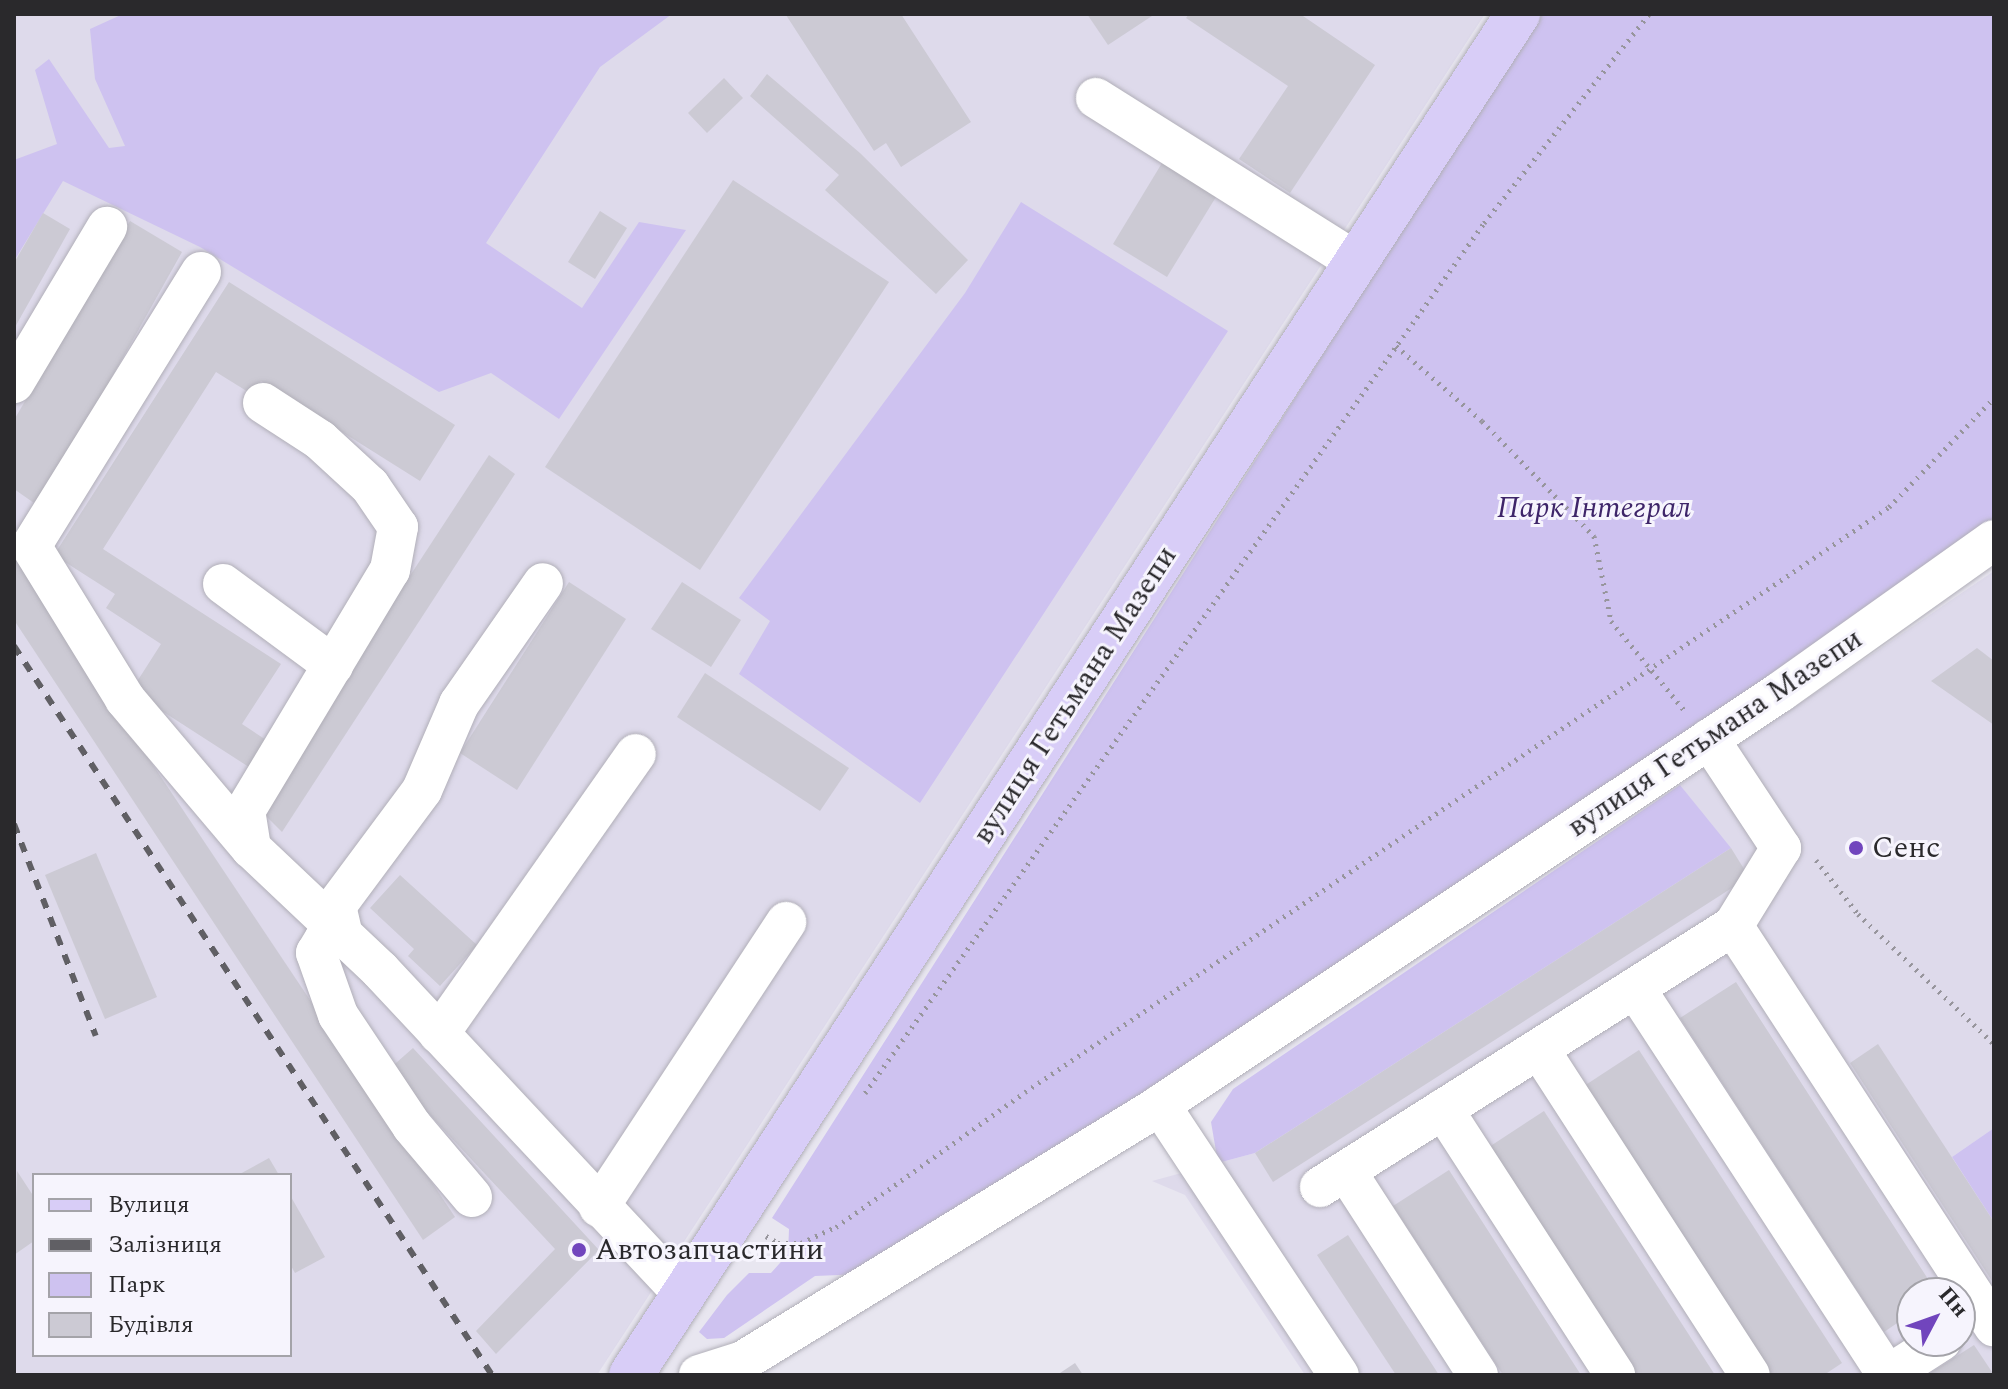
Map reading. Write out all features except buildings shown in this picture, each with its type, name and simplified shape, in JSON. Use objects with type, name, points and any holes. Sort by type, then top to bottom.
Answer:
[{"type":"main road","name":"вулиця Гетьмана Мазепи","points":[[631,1375],[1518,14]]},
{"type":"street","points":[[1096,98],[1356,262]]},
{"type":"street","points":[[14,383],[107,227]]},
{"type":"street","points":[[201,272],[22,534],[125,699],[251,848],[439,1034],[684,1295]]},
{"type":"street","points":[[251,848],[245,811],[390,570],[398,527],[370,486],[330,449],[263,403]]},
{"type":"street","name":"вулиця Гетьмана Мазепи","points":[[699,1375],[743,1361],[1160,1105],[1709,739],[1994,540]]},
{"type":"street","points":[[343,936],[336,906],[422,790],[459,704],[543,583]]},
{"type":"street","points":[[223,584],[333,665]]},
{"type":"street","points":[[1478,1375],[1333,1179],[1733,926],[1781,848],[1709,739]]},
{"type":"street","points":[[439,1034],[636,754]]},
{"type":"street","points":[[599,1207],[786,922]]},
{"type":"street","points":[[1733,926],[1980,1323]]},
{"type":"street","points":[[343,936],[325,938],[316,953],[338,1015],[412,1126],[472,1197]]},
{"type":"street","points":[[1635,988],[1888,1375],[1916,1357]]},
{"type":"street","points":[[1539,1049],[1750,1375]]},
{"type":"street","points":[[1160,1105],[1339,1375]]},
{"type":"street","points":[[1443,1109],[1615,1375]]},
{"type":"path","points":[[857,1104],[1484,223],[1649,14]]},
{"type":"path","points":[[1396,346],[1493,431],[1594,536],[1611,621],[1648,670],[1709,739]]},
{"type":"path","points":[[735,1216],[778,1243],[801,1243],[836,1227],[1038,1083],[1889,507],[1994,398]]},
{"type":"path","points":[[1812,855],[1858,914],[1994,1044]]},
{"type":"shaded area","points":[[14,14],[1485,14],[597,1375],[14,1375]]},
{"type":"shaded area","points":[[1994,571],[1994,1128],[1952,1157],[1994,1222],[1994,1375],[1305,1375],[1185,1195],[1152,1181],[1255,1153],[1729,849],[1680,785]]},
{"type":"green space","points":[[123,14],[672,14],[600,67],[486,243],[582,308],[639,222],[686,230],[559,419],[491,373],[439,392],[200,247],[63,181],[14,261],[14,160],[57,144],[35,70],[49,59],[109,148],[125,146],[95,79],[90,29]]},
{"type":"green space","name":"Парк Інтеграл","points":[[1540,14],[1994,14],[1994,535],[887,1273],[815,1276],[724,1338],[707,1339],[699,1332],[727,1295],[749,1273],[771,1273],[788,1254],[789,1229],[772,1218]]},
{"type":"green space","points":[[1021,202],[1228,331],[920,803],[739,674],[770,621],[739,598],[965,293]]},
{"type":"green space","points":[[1680,785],[1731,848],[1255,1153],[1218,1163],[1211,1122],[1233,1089]]},
{"type":"green space","points":[[1994,1128],[1994,1222],[1952,1157]]},
{"type":"railway","points":[[14,646],[492,1375]]},
{"type":"railway","points":[[14,824],[96,1036]]},
{"type":"place","name":"Сенс","points":[[1856,848]]},
{"type":"place","name":"Автозапчастини","points":[[579,1250]]}]
